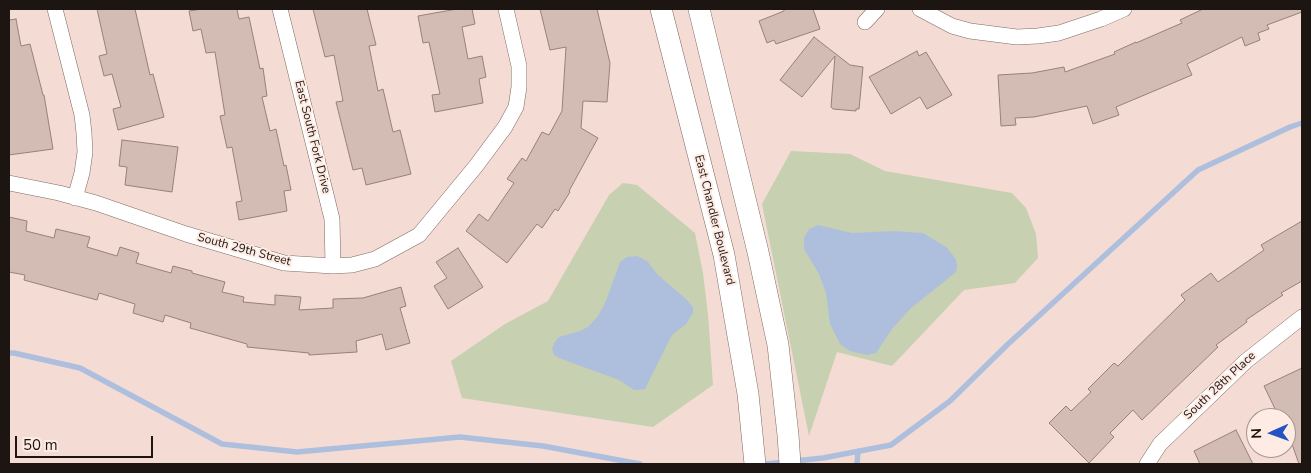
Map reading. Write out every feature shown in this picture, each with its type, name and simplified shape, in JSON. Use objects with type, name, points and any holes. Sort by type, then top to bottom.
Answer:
[{"type":"main road","name":"East Chandler Boulevard","points":[[661,9],[724,255],[744,368],[755,464]]},
{"type":"main road","points":[[698,9],[758,252],[778,345],[790,464]]},
{"type":"street","points":[[55,9],[82,115],[84,133],[85,152],[82,173],[75,198]]},
{"type":"street","name":"East South Fork Drive","points":[[280,9],[332,219],[333,266]]},
{"type":"street","name":"South 29th Street","points":[[9,183],[75,198],[263,258],[307,265],[333,266],[375,259],[419,235],[505,127],[516,107],[519,88],[519,66],[506,9]]},
{"type":"street","points":[[865,22],[877,9]]},
{"type":"street","points":[[920,9],[952,26],[970,31],[994,35],[1038,36],[1080,27],[1122,9]]},
{"type":"street","name":"South 28th Place","points":[[1150,463],[1160,444],[1246,361],[1302,318]]},
{"type":"green space","points":[[791,151],[850,154],[885,171],[1012,193],[1026,208],[1036,234],[1038,258],[1015,283],[964,290],[892,366],[837,352],[809,436],[762,204]]},
{"type":"green space","points":[[623,183],[637,185],[695,233],[703,273],[708,314],[713,385],[653,427],[462,398],[451,361],[505,324],[548,301],[609,195]]},
{"type":"water","points":[[818,225],[852,233],[893,231],[923,233],[946,247],[956,259],[956,272],[910,309],[892,329],[876,353],[867,355],[850,351],[840,344],[830,324],[826,293],[819,274],[804,249],[804,238],[809,229]]},
{"type":"water","points":[[637,256],[647,261],[658,275],[686,299],[693,307],[693,313],[686,324],[672,335],[645,389],[634,390],[619,380],[559,358],[554,355],[552,349],[559,337],[588,327],[598,316],[606,301],[620,262],[627,257]]},
{"type":"building","points":[[97,9],[135,9],[150,75],[153,74],[164,117],[118,130],[113,109],[121,107],[112,74],[104,76],[99,56],[107,54]]},
{"type":"building","points":[[237,9],[239,19],[249,17],[260,69],[263,68],[267,96],[262,97],[270,131],[276,129],[291,190],[284,191],[287,211],[239,220],[236,202],[242,201],[232,147],[227,148],[220,116],[225,115],[215,52],[206,53],[201,29],[193,31],[189,11]]},
{"type":"building","points":[[313,9],[367,9],[376,45],[369,46],[378,91],[383,89],[393,132],[400,130],[411,174],[366,185],[362,168],[353,170],[336,102],[343,101],[334,55],[325,57]]},
{"type":"building","points":[[457,9],[472,9],[475,24],[462,27],[468,59],[482,56],[486,77],[479,79],[483,103],[435,112],[432,95],[440,94],[429,42],[423,43],[418,16]]},
{"type":"building","points":[[540,9],[597,9],[610,63],[607,102],[583,101],[581,128],[598,138],[558,211],[555,209],[542,228],[537,224],[507,263],[466,231],[479,214],[488,221],[514,183],[507,179],[522,158],[526,161],[542,132],[549,135],[562,111],[566,47],[550,50]]},
{"type":"building","points":[[784,9],[813,9],[820,29],[776,44],[774,40],[767,43],[759,21],[784,11]]},
{"type":"building","points":[[1203,9],[1302,9],[1302,12],[1267,25],[1269,29],[1258,33],[1260,40],[1245,46],[1242,37],[1187,64],[1192,75],[1116,107],[1119,115],[1093,124],[1087,106],[1034,117],[1015,118],[1016,125],[1001,126],[998,75],[1032,73],[1064,67],[1065,72],[1115,54],[1114,52],[1182,23],[1180,20]]},
{"type":"building","points":[[16,19],[21,46],[30,44],[44,95],[53,149],[9,155],[9,20]]},
{"type":"building","points":[[814,37],[850,65],[863,67],[859,109],[856,109],[856,111],[833,109],[831,107],[835,56],[802,97],[780,80]]},
{"type":"building","points":[[917,51],[919,56],[926,52],[952,95],[927,109],[920,97],[891,114],[869,77]]},
{"type":"building","points":[[122,140],[178,147],[172,192],[125,185],[127,167],[119,166]]},
{"type":"building","points":[[9,217],[27,221],[26,231],[54,238],[56,229],[90,237],[87,247],[117,256],[120,247],[139,253],[136,263],[171,273],[173,266],[225,282],[222,292],[244,297],[243,302],[275,305],[275,295],[301,297],[299,310],[333,308],[333,299],[363,298],[401,287],[406,306],[400,308],[410,343],[386,350],[382,334],[356,341],[357,352],[309,355],[309,353],[247,347],[247,344],[190,328],[191,323],[165,315],[163,322],[133,313],[135,304],[99,293],[97,300],[24,280],[25,275],[9,272]]},
{"type":"building","points":[[1302,221],[1302,281],[1281,293],[1283,295],[1246,320],[1247,322],[1216,345],[1218,347],[1142,420],[1133,410],[1110,433],[1114,437],[1089,463],[1049,423],[1066,406],[1071,411],[1091,392],[1088,389],[1114,363],[1118,366],[1185,300],[1181,295],[1211,273],[1218,282],[1264,250],[1261,245]]},
{"type":"building","points":[[458,248],[483,287],[448,309],[434,286],[447,278],[436,262]]},
{"type":"building","points":[[1302,368],[1302,464],[1299,464],[1296,455],[1296,408],[1275,408],[1264,386]]},
{"type":"building","points":[[1236,430],[1246,450],[1246,458],[1250,458],[1253,464],[1200,464],[1194,451]]},
{"type":"waterway","points":[[766,464],[823,458],[891,445],[950,401],[1007,345],[1198,170],[1302,123]]},
{"type":"waterway","points":[[9,353],[80,368],[222,444],[297,452],[460,437],[543,446],[640,464]]},
{"type":"waterway","points":[[857,464],[858,451]]}]
